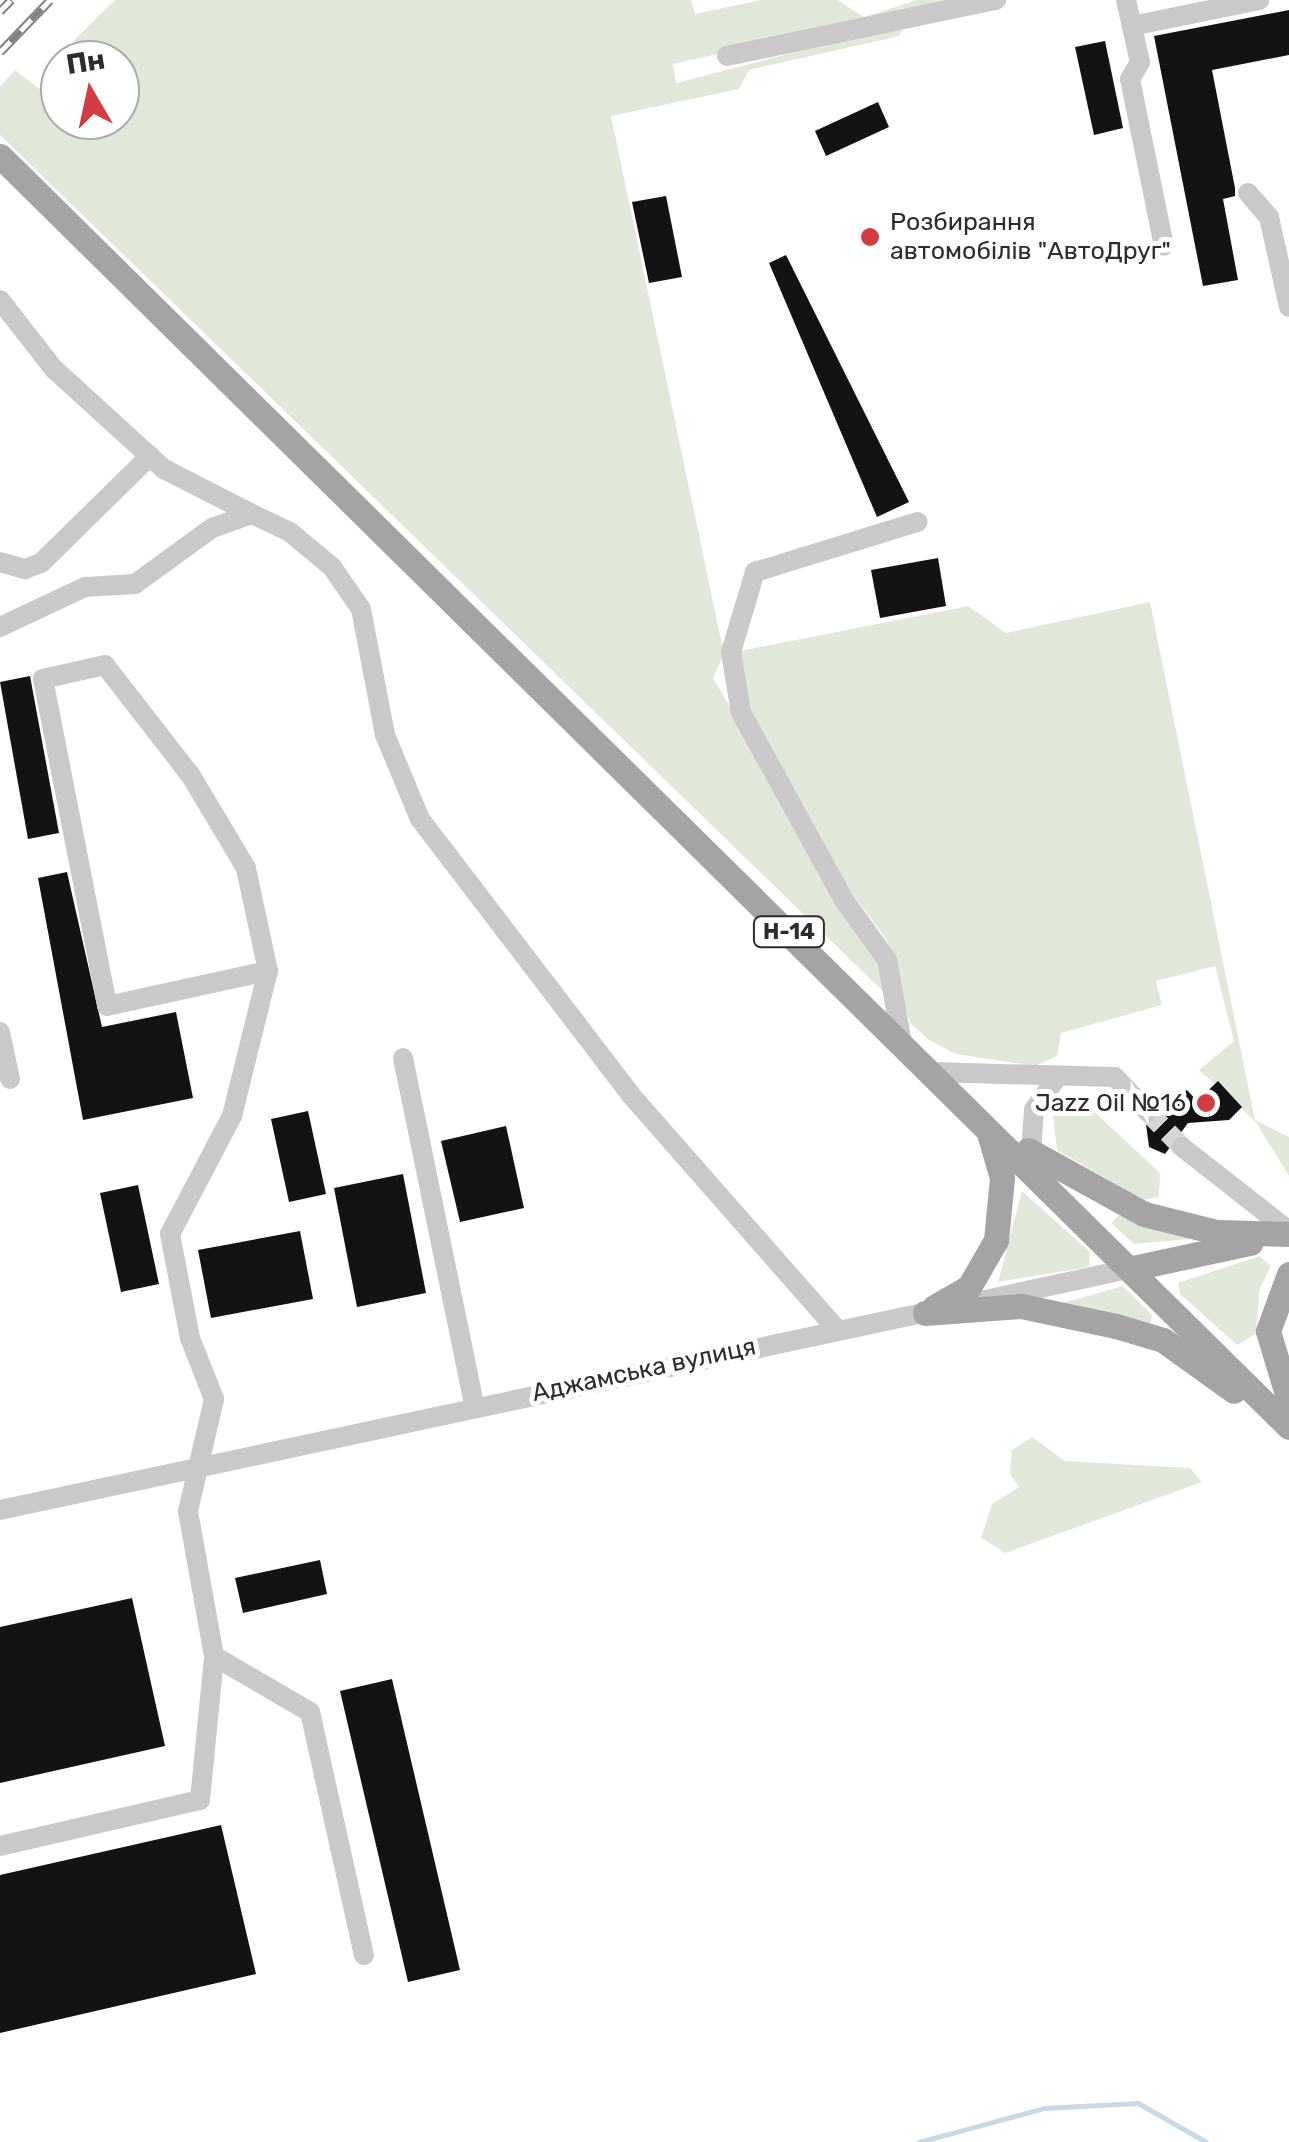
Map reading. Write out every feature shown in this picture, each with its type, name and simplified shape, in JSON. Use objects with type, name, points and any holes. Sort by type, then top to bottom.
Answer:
[{"type":"main road","name":"Н-14","points":[[0,156],[1133,1268],[1289,1427]]},
{"type":"main road","points":[[982,1120],[1031,1152],[1144,1214],[1218,1232],[1289,1234]]},
{"type":"main road","points":[[926,1312],[969,1287],[996,1240],[1002,1178],[982,1120]]},
{"type":"main road","name":"Аджамська вулиця","points":[[1133,1268],[1289,1234]]},
{"type":"main road","points":[[1289,1274],[1268,1331],[1289,1401]]},
{"type":"main road","points":[[926,1312],[1021,1306],[1163,1340],[1289,1437]]},
{"type":"street","points":[[727,56],[996,0]]},
{"type":"street","points":[[1126,0],[1140,62],[1130,79],[1164,246]]},
{"type":"street","points":[[1132,26],[1259,0]]},
{"type":"street","points":[[1248,194],[1269,218],[1289,307]]},
{"type":"street","points":[[0,300],[54,369],[150,456],[290,532],[332,567],[361,609],[384,734],[420,820],[483,910],[837,1330]]},
{"type":"street","points":[[0,562],[25,569],[41,563],[150,456]]},
{"type":"street","points":[[0,627],[84,587],[135,584],[212,528],[252,514]]},
{"type":"street","points":[[902,1043],[888,960],[844,900],[741,713],[731,652],[755,572],[918,522]]},
{"type":"street","points":[[0,1846],[200,1800],[214,1656],[188,1511],[214,1399],[190,1338],[170,1234],[232,1116],[268,970],[246,868],[191,776],[106,664],[43,680],[107,1006],[268,970]]},
{"type":"street","points":[[0,1032],[10,1079]]},
{"type":"street","points":[[403,1058],[474,1405]]},
{"type":"street","points":[[932,1072],[1115,1077],[1147,1111]]},
{"type":"street","points":[[1031,1152],[1034,1110],[1058,1077]]},
{"type":"street","points":[[1182,1148],[1289,1234]]},
{"type":"street","name":"Аджамська вулиця","points":[[0,1510],[474,1405],[1133,1268]]},
{"type":"street","points":[[214,1656],[310,1712],[364,1954]]},
{"type":"shaded area","points":[[115,0],[691,0],[695,14],[761,0],[837,0],[864,17],[917,0],[959,0],[673,64],[676,83],[905,24],[899,36],[749,70],[739,89],[611,116],[724,654],[713,678],[883,963],[894,1002],[0,135],[0,87],[15,70],[40,89],[40,140],[140,140],[140,40],[75,39]]},
{"type":"shaded area","points":[[1150,602],[1255,1120],[1289,1137],[1289,1176],[1255,1121],[1199,1070],[1234,1041],[1215,966],[1156,981],[1162,1005],[1061,1033],[1057,1056],[1035,1066],[956,1054],[929,1040],[910,1023],[887,940],[849,889],[749,708],[740,651],[968,606],[1006,633]]},
{"type":"shaded area","points":[[1086,1104],[1160,1173],[1159,1197],[1143,1200],[1057,1150],[1053,1116],[1064,1105]]},
{"type":"shaded area","points":[[1022,1191],[1090,1252],[1089,1267],[998,1282]]},
{"type":"shaded area","points":[[1119,1215],[1189,1239],[1134,1244],[1111,1223]]},
{"type":"shaded area","points":[[1260,1256],[1271,1266],[1259,1291],[1256,1334],[1237,1345],[1180,1294],[1178,1283]]},
{"type":"shaded area","points":[[1123,1286],[1152,1315],[1150,1325],[1063,1303]]},
{"type":"shaded area","points":[[1032,1437],[1065,1461],[1190,1468],[1202,1482],[1005,1553],[981,1538],[992,1504],[1019,1487],[1010,1474],[1012,1450]]},
{"type":"building","points":[[1289,10],[1289,55],[1212,70],[1235,188],[1235,196],[1223,199],[1238,280],[1203,286],[1154,36]]},
{"type":"building","points":[[1105,41],[1123,128],[1094,135],[1075,47]]},
{"type":"building","points":[[878,102],[889,127],[826,156],[815,131]]},
{"type":"building","points":[[666,196],[682,277],[649,283],[632,202]]},
{"type":"building","points":[[786,255],[909,502],[877,517],[769,263]]},
{"type":"building","points":[[938,558],[946,606],[880,618],[871,570]]},
{"type":"building","points":[[30,676],[59,833],[28,839],[0,682]]},
{"type":"building","points":[[67,872],[102,1027],[176,1012],[193,1098],[83,1120],[38,878]]},
{"type":"building","points":[[1218,1081],[1242,1107],[1229,1120],[1188,1123],[1165,1154],[1149,1147],[1146,1124],[1187,1090],[1197,1101]]},
{"type":"building","points":[[308,1111],[326,1194],[289,1202],[271,1119]]},
{"type":"building","points":[[506,1126],[524,1208],[460,1222],[441,1141]]},
{"type":"building","points":[[403,1174],[426,1293],[357,1307],[334,1188]]},
{"type":"building","points":[[138,1185],[159,1284],[121,1292],[100,1193]]},
{"type":"building","points":[[300,1231],[313,1299],[211,1318],[198,1250]]},
{"type":"building","points":[[320,1560],[327,1594],[243,1613],[235,1578]]},
{"type":"building","points":[[132,1598],[165,1746],[0,1783],[0,1627]]},
{"type":"building","points":[[392,1679],[460,1970],[408,1982],[340,1691]]},
{"type":"building","points":[[221,1825],[256,1974],[0,2033],[0,1875]]},
{"type":"waterway","points":[[919,2142],[1044,2108],[1138,2103],[1206,2142]]},
{"type":"tunnel","points":[[1147,1111],[1182,1147]]},
{"type":"railway","points":[[0,11],[11,0]]},
{"type":"railway","points":[[0,52],[50,0]]},
{"type":"place","name":"Розбирання автомобілів \"АвтоДруг\"","points":[[870,237]]},
{"type":"place","name":"Jazz Oil №16","points":[[1206,1103]]}]
